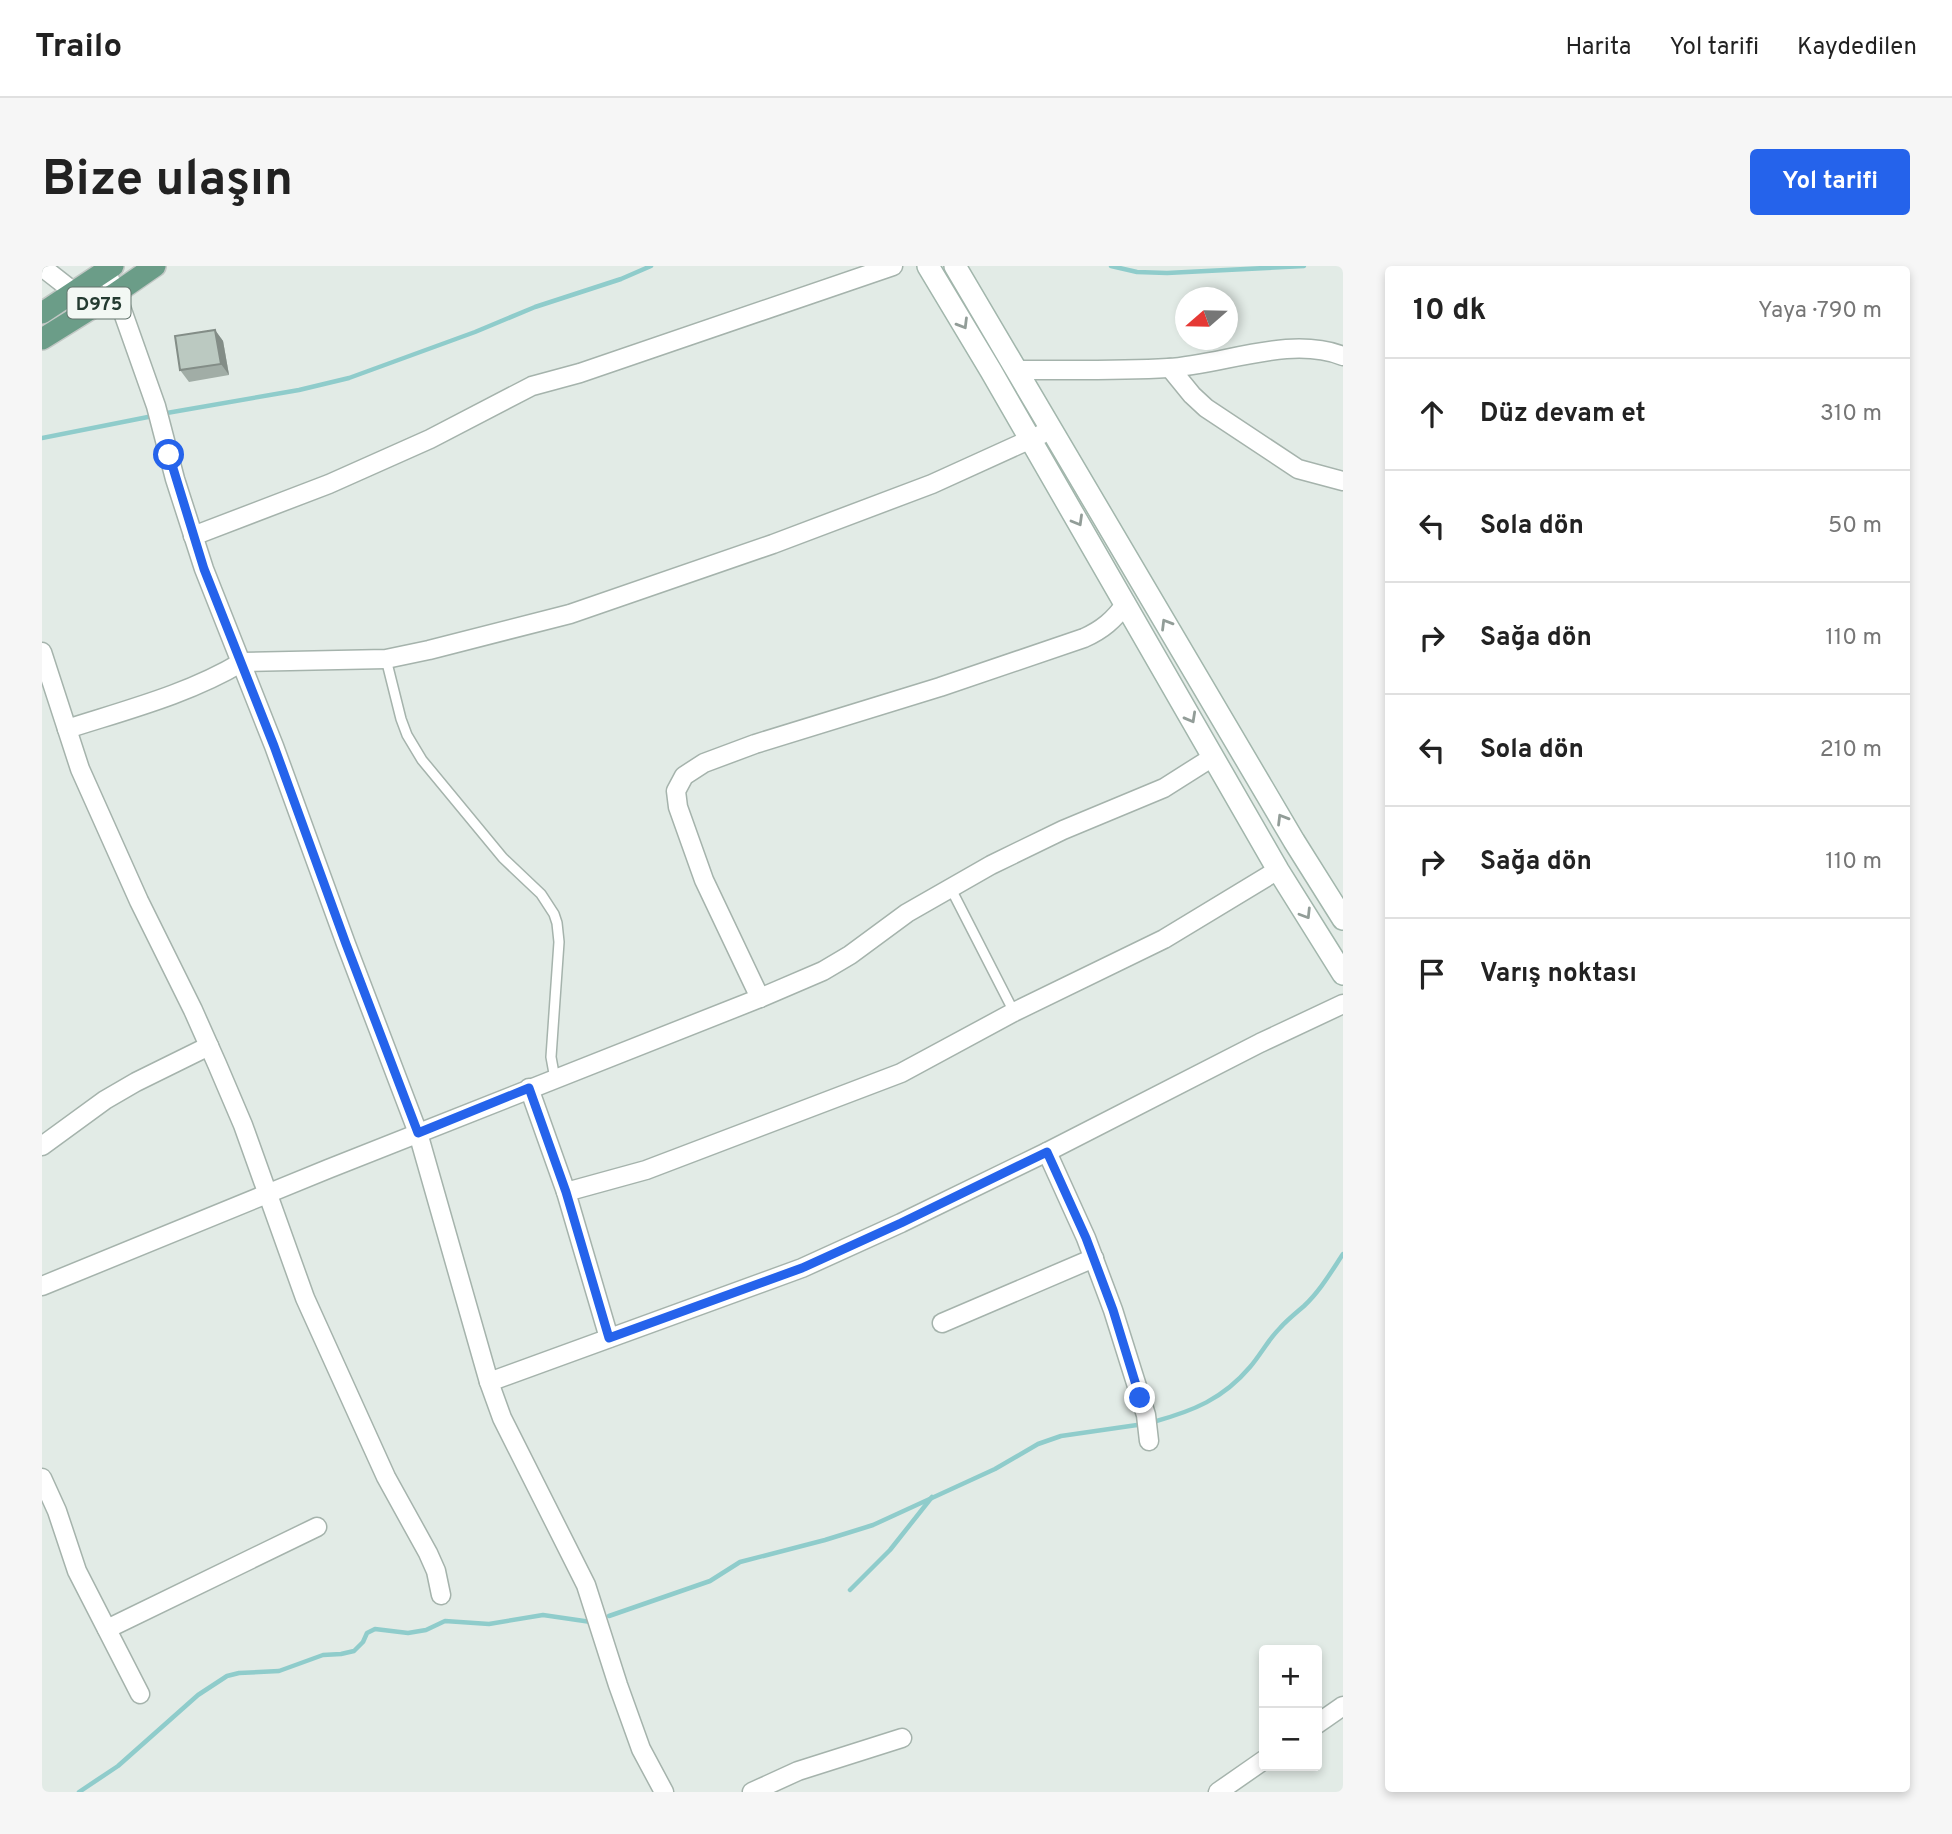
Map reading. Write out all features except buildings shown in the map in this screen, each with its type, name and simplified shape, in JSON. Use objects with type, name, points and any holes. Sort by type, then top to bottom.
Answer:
[{"type":"main road","name":"D975","points":[[42,339],[155,266]]},
{"type":"main road","points":[[928,266],[991,370],[1278,870],[1343,974]]},
{"type":"main road","points":[[955,266],[1343,919]]},
{"type":"main road","points":[[42,313],[109,269]]},
{"type":"street","points":[[193,536],[329,485],[430,439],[532,386],[580,373],[893,266]]},
{"type":"street","points":[[42,267],[74,292]]},
{"type":"street","points":[[109,269],[156,406],[175,479],[204,569],[242,663],[418,1133],[489,1382],[502,1418],[586,1585],[641,1749],[660,1786],[642,1792]]},
{"type":"street","points":[[1017,370],[1170,368],[1282,350],[1311,349],[1343,356]]},
{"type":"street","points":[[1170,368],[1206,408],[1298,469],[1343,481]]},
{"type":"street","points":[[67,729],[194,687],[242,663],[386,659],[570,614],[773,544],[932,484],[1052,430]]},
{"type":"street","points":[[760,998],[704,880],[678,807],[676,791],[684,776],[704,763],[755,744],[940,687],[1084,638],[1113,621],[1126,604]]},
{"type":"street","points":[[42,652],[80,769],[139,901],[209,1046],[243,1125],[304,1298],[386,1477],[428,1553],[441,1595]]},
{"type":"street","points":[[42,1286],[823,971],[850,955],[907,913],[990,865],[1063,830],[1164,788],[1213,757]]},
{"type":"street","points":[[566,1192],[646,1170],[901,1073],[1014,1012],[1164,939],[1278,870]]},
{"type":"street","points":[[489,1382],[802,1268],[1047,1152],[1260,1043],[1343,1004]]},
{"type":"street","points":[[42,1146],[105,1100],[209,1046]]},
{"type":"street","points":[[529,1088],[566,1192],[609,1338]]},
{"type":"street","points":[[1047,1152],[1094,1258],[1113,1310],[1148,1429]]},
{"type":"street","points":[[942,1323],[1094,1258]]},
{"type":"street","points":[[42,1478],[57,1511],[77,1571],[140,1694]]},
{"type":"street","points":[[107,1629],[317,1527]]},
{"type":"street","points":[[1322,1721],[1343,1706]]},
{"type":"street","points":[[752,1792],[797,1772],[902,1738]]},
{"type":"street","points":[[1218,1792],[1259,1763]]},
{"type":"lane","points":[[386,659],[401,719],[422,760],[503,858],[541,894],[554,914],[559,942],[551,1057],[555,1079]]},
{"type":"lane","points":[[950,887],[1014,1012]]},
{"type":"waterway","points":[[161,414],[299,390],[349,378],[651,266]]},
{"type":"waterway","points":[[1111,266],[1137,272],[1167,273],[1304,266]]},
{"type":"waterway","points":[[42,438],[153,416]]},
{"type":"waterway","points":[[1153,1422],[1194,1408],[1229,1388],[1250,1367],[1286,1322],[1315,1294],[1343,1254]]},
{"type":"waterway","points":[[609,1616],[710,1581],[740,1562],[873,1525],[995,1469],[1038,1444],[1061,1436],[1144,1424]]},
{"type":"waterway","points":[[850,1590],[890,1550],[932,1497]]},
{"type":"waterway","points":[[79,1792],[118,1766],[198,1695],[227,1676],[279,1671],[323,1655],[354,1651],[367,1633],[375,1629],[408,1633],[426,1630],[445,1621],[489,1624],[543,1615],[591,1622]]},
{"type":"route","points":[[169,455],[204,569],[274,746],[418,1133],[529,1088],[566,1192],[609,1338],[802,1268],[1047,1152],[1086,1238],[1113,1310],[1140,1398]]}]
